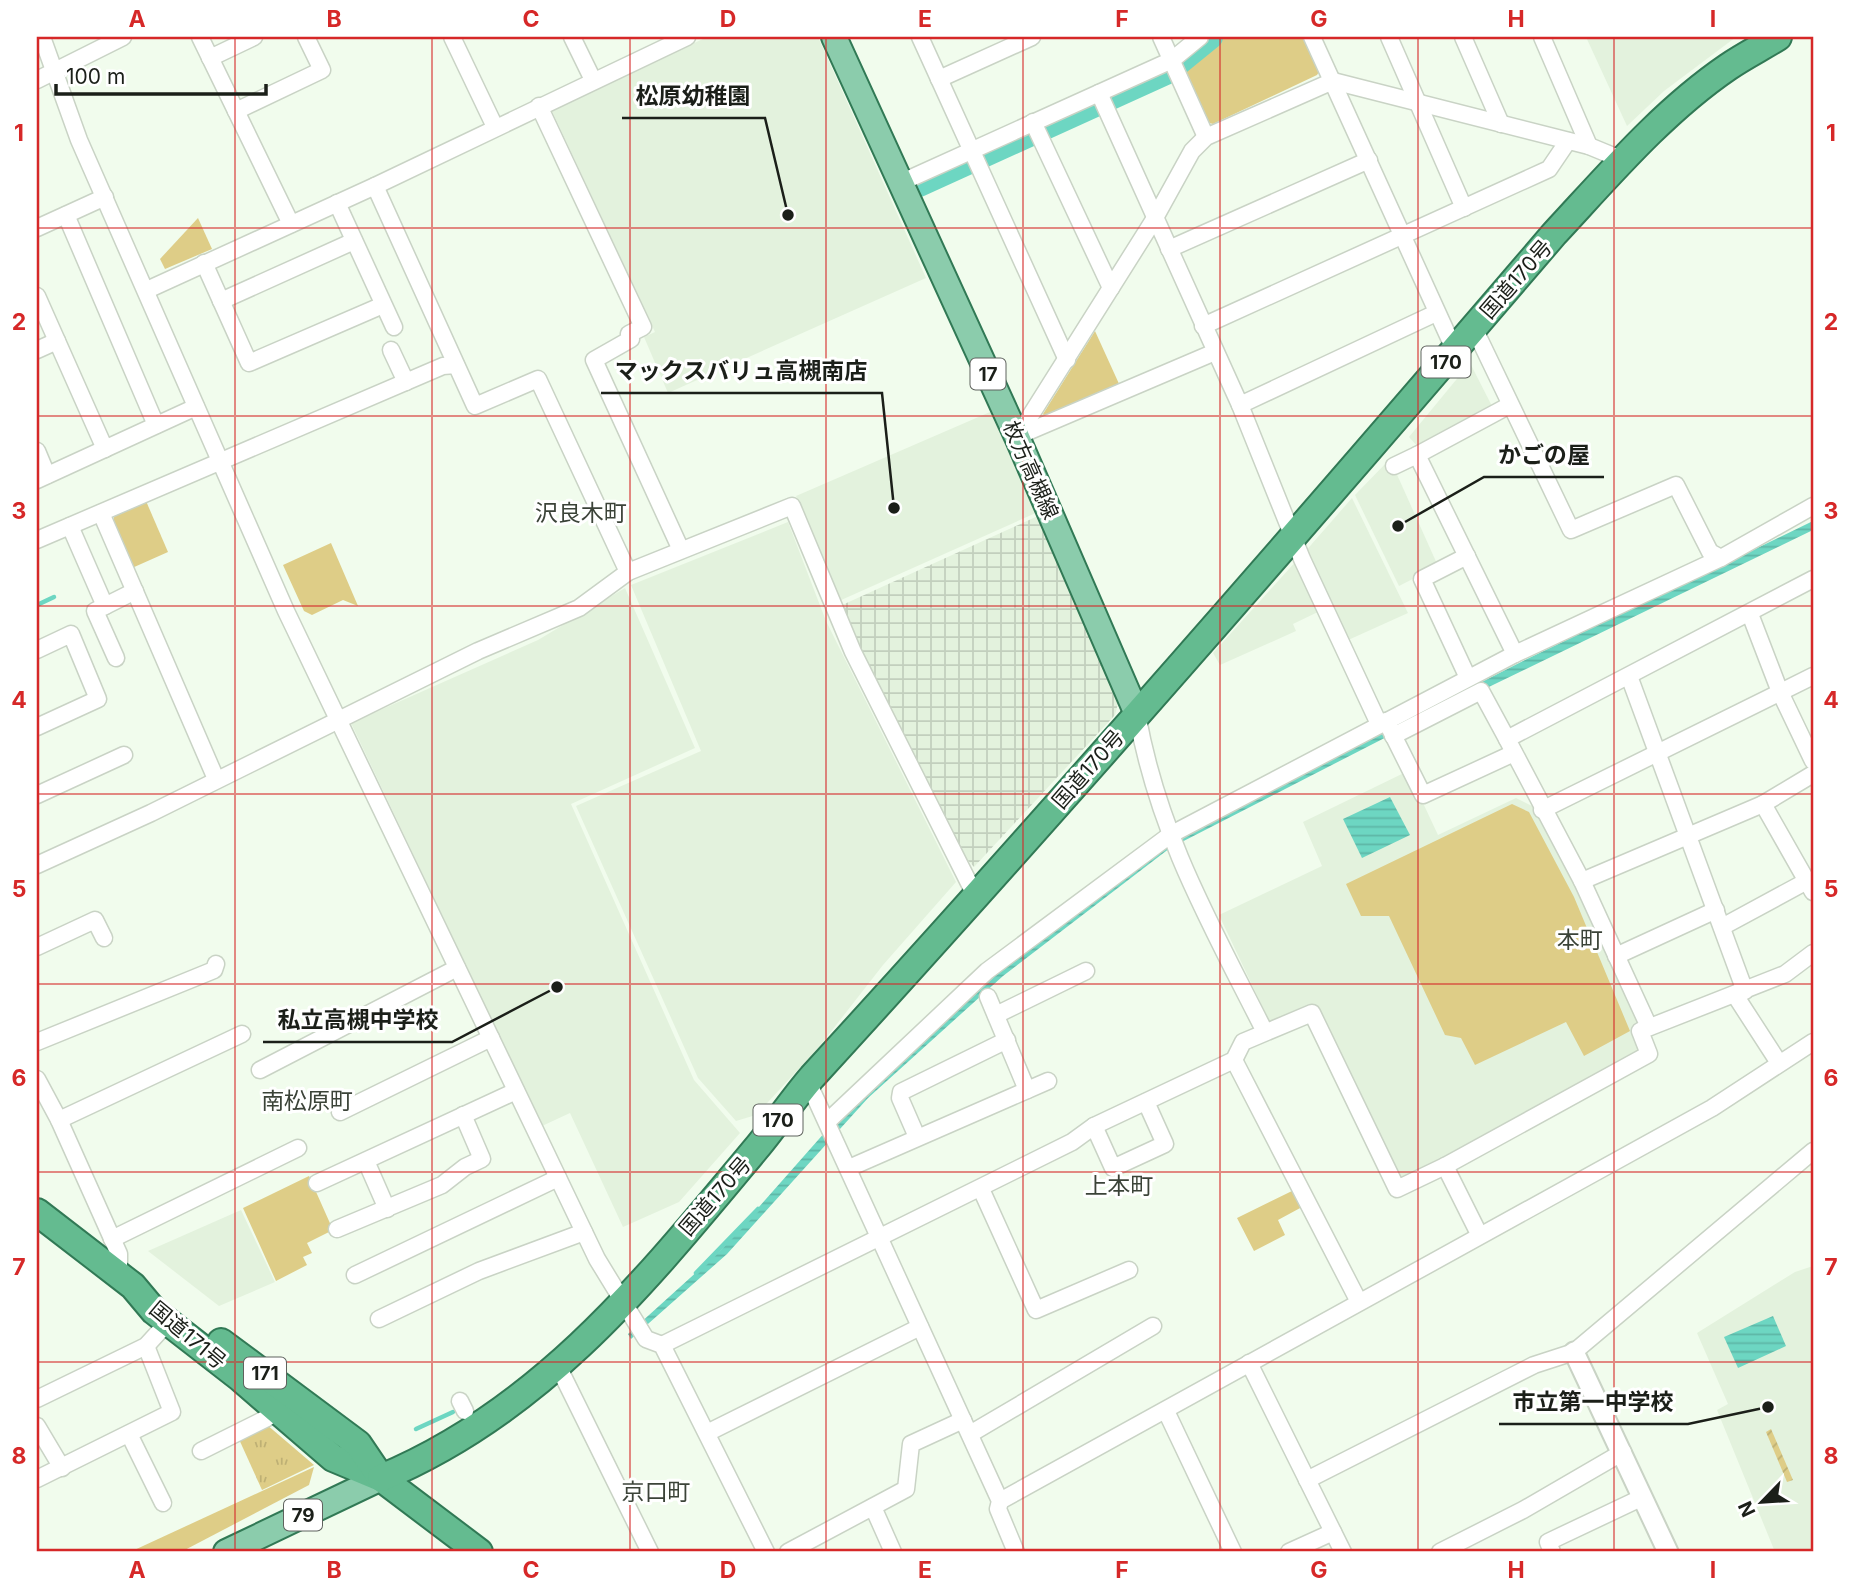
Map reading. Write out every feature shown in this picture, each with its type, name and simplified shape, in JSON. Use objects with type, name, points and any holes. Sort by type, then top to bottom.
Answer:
[{"type":"highway","name":"国道170号","points":[[380,1478],[423,1461],[512,1406],[558,1366],[623,1302],[760,1144],[808,1082],[976,897],[1623,160],[1696,92],[1728,67],[1779,37]]},
{"type":"highway","name":"国道171号","points":[[37,1212],[126,1280],[168,1322],[333,1458],[380,1478],[479,1552]]},
{"type":"highway","name":"国道171号","points":[[126,1280],[160,1298],[348,1436],[358,1444],[380,1478]]},
{"type":"main road","name":"枚方高槻線","points":[[838,38],[900,183],[1017,437],[1137,714]]},
{"type":"main road","name":"79","points":[[239,1549],[380,1478]]},
{"type":"street","points":[[42,37],[57,71],[79,140],[147,290],[219,461],[457,968],[584,1232],[639,1330],[646,1339],[662,1345],[766,1552]]},
{"type":"street","points":[[37,80],[123,37]]},
{"type":"street","points":[[200,37],[291,224]]},
{"type":"street","points":[[210,58],[254,37]]},
{"type":"street","points":[[236,111],[322,70],[306,37]]},
{"type":"street","points":[[452,37],[495,127]]},
{"type":"street","points":[[572,37],[593,80]]},
{"type":"street","points":[[147,290],[375,186],[687,37]]},
{"type":"street","points":[[920,37],[1067,360]]},
{"type":"street","points":[[939,79],[1032,37]]},
{"type":"street","points":[[1161,37],[1206,137]]},
{"type":"street","points":[[900,183],[974,157],[1174,65],[1200,37]]},
{"type":"street","points":[[1312,37],[1455,351]]},
{"type":"street","points":[[1389,37],[1464,208]]},
{"type":"street","points":[[1464,37],[1501,124]]},
{"type":"street","points":[[1542,37],[1589,146]]},
{"type":"street","points":[[1017,437],[1155,218],[1192,151],[1206,137],[1333,81],[1589,146],[1623,160]]},
{"type":"street","points":[[1102,99],[1240,405],[1293,536],[1386,727],[1423,795],[1629,676],[1813,579]]},
{"type":"street","points":[[539,106],[643,327],[629,334],[631,339],[594,360],[681,550]]},
{"type":"street","points":[[1036,128],[1111,288]]},
{"type":"street","points":[[1203,326],[1549,169],[1568,141]]},
{"type":"street","points":[[1169,248],[1368,160]]},
{"type":"street","points":[[375,186],[454,354],[456,365],[475,406],[538,379],[628,572]]},
{"type":"street","points":[[37,228],[105,197]]},
{"type":"street","points":[[337,203],[394,327]]},
{"type":"street","points":[[66,215],[156,425]]},
{"type":"street","points":[[221,301],[354,240]]},
{"type":"street","points":[[204,264],[249,363],[383,304]]},
{"type":"street","points":[[37,296],[105,449]]},
{"type":"street","points":[[1240,405],[1436,313]]},
{"type":"street","points":[[1474,328],[1571,530],[1676,485],[1710,552],[1721,558]]},
{"type":"street","points":[[37,350],[57,341]]},
{"type":"street","points":[[391,350],[406,382]]},
{"type":"street","points":[[1017,437],[1215,352]]},
{"type":"street","points":[[37,540],[443,366],[456,365]]},
{"type":"street","points":[[1394,466],[1510,405]]},
{"type":"street","points":[[37,451],[42,477],[196,407]]},
{"type":"street","points":[[1417,454],[1515,654]]},
{"type":"street","points":[[37,865],[502,640],[579,608],[628,572],[792,506],[853,652],[976,897]]},
{"type":"street","points":[[831,1127],[987,971],[1170,835],[1386,727],[1468,678],[1515,654],[1721,558],[1813,508]]},
{"type":"street","points":[[101,513],[216,779]]},
{"type":"street","points":[[70,526],[105,606]]},
{"type":"street","points":[[1467,556],[1422,579],[1468,678]]},
{"type":"street","points":[[116,657],[95,611],[135,591]]},
{"type":"street","points":[[1750,614],[1780,692],[1813,761]]},
{"type":"street","points":[[37,650],[71,634],[98,699],[37,727]]},
{"type":"street","points":[[1629,676],[1722,927],[1740,993],[1779,1063]]},
{"type":"street","points":[[1542,810],[1813,676]]},
{"type":"street","points":[[1386,727],[1481,691],[1582,881],[1648,1027]]},
{"type":"street","points":[[1137,714],[1145,762],[1178,860],[1265,1032]]},
{"type":"street","points":[[37,795],[124,755]]},
{"type":"street","points":[[1582,881],[1763,804],[1813,774]]},
{"type":"street","points":[[1722,927],[1810,887],[1763,804]]},
{"type":"street","points":[[1616,957],[1716,910]]},
{"type":"street","points":[[37,947],[95,920],[104,938]]},
{"type":"street","points":[[662,1345],[981,1189],[1072,1142],[1094,1126],[1234,1060],[1243,1042],[1312,1013],[1397,1189],[1445,1166],[1649,1054],[1640,1031],[1785,974],[1813,953]]},
{"type":"street","points":[[37,1042],[214,970],[216,964]]},
{"type":"street","points":[[260,1070],[457,968]]},
{"type":"street","points":[[996,1015],[1086,971]]},
{"type":"street","points":[[988,997],[1027,1090]]},
{"type":"street","points":[[59,1120],[242,1034]]},
{"type":"street","points":[[340,1112],[491,1038]]},
{"type":"street","points":[[917,1137],[900,1098],[901,1092],[1007,1040]]},
{"type":"street","points":[[1000,1501],[1166,1411],[1479,1234],[1712,1108],[1813,1042]]},
{"type":"street","points":[[1234,1060],[1359,1302]]},
{"type":"street","points":[[37,1079],[59,1120],[112,1238],[126,1280]]},
{"type":"street","points":[[849,1168],[1048,1081]]},
{"type":"street","points":[[808,1082],[831,1127],[1000,1501],[998,1509],[1017,1552]]},
{"type":"street","points":[[317,1183],[516,1091]]},
{"type":"street","points":[[1094,1126],[1113,1168],[1165,1144],[1146,1102]]},
{"type":"street","points":[[337,1229],[442,1185],[482,1159],[463,1115]]},
{"type":"street","points":[[112,1238],[298,1149]]},
{"type":"street","points":[[1307,1480],[1535,1366],[1574,1352],[1813,1151]]},
{"type":"street","points":[[366,1161],[387,1209]]},
{"type":"street","points":[[1445,1166],[1479,1234]]},
{"type":"street","points":[[355,1275],[558,1178]]},
{"type":"street","points":[[981,1189],[1036,1310],[1129,1270]]},
{"type":"street","points":[[379,1320],[480,1271],[584,1232]]},
{"type":"street","points":[[37,1399],[146,1346],[168,1322]]},
{"type":"street","points":[[788,1552],[906,1489],[911,1444],[967,1427],[1153,1326]]},
{"type":"street","points":[[707,1433],[920,1327]]},
{"type":"street","points":[[37,1479],[172,1412],[146,1346]]},
{"type":"street","points":[[1574,1352],[1668,1552]]},
{"type":"street","points":[[1249,1363],[1343,1552]]},
{"type":"street","points":[[558,1366],[650,1552]]},
{"type":"street","points":[[201,1451],[267,1418],[276,1409]]},
{"type":"street","points":[[1166,1411],[1233,1552]]},
{"type":"street","points":[[37,1426],[61,1468]]},
{"type":"street","points":[[129,1434],[163,1503]]},
{"type":"street","points":[[1440,1552],[1524,1510],[1623,1452]]},
{"type":"street","points":[[1552,1552],[1548,1542],[1643,1497]]},
{"type":"street","points":[[873,1507],[893,1552]]},
{"type":"street","points":[[1289,1552],[1333,1532]]},
{"type":"shaded area","points":[[707,37],[818,37],[926,278],[668,393],[644,337],[655,332],[552,111]]},
{"type":"shaded area","points":[[1586,37],[1736,37],[1664,91],[1627,126]]},
{"type":"shaded area","points":[[1470,363],[1495,412],[1420,449],[1409,437]]},
{"type":"shaded area","points":[[990,412],[1038,512],[839,601],[796,496]]},
{"type":"shaded area","points":[[1390,459],[1438,566],[1399,586],[1355,495]]},
{"type":"shaded area","points":[[1352,498],[1408,613],[1346,641],[1304,553]]},
{"type":"shaded area","points":[[1040,515],[1121,692],[1115,715],[974,867],[965,857],[840,606]]},
{"type":"shaded area","points":[[788,522],[826,621],[956,882],[883,965],[819,1047],[756,1115],[736,1121],[698,1078],[576,806],[701,751],[631,585]]},
{"type":"shaded area","points":[[1298,559],[1322,610],[1293,624],[1296,631],[1220,665],[1213,653]]},
{"type":"shaded area","points":[[625,588],[695,748],[571,804],[694,1080],[740,1133],[679,1202],[623,1227],[570,1113],[542,1126],[351,723],[538,640]]},
{"type":"shaded area","points":[[1408,771],[1438,835],[1516,798],[1532,806],[1574,883],[1638,1024],[1633,1026],[1640,1052],[1400,1180],[1314,1005],[1270,1023],[1219,915],[1322,866],[1303,822]]},
{"type":"shaded area","points":[[241,1210],[275,1282],[219,1306],[148,1251]]},
{"type":"shaded area","points":[[1813,1266],[1813,1552],[1775,1552],[1717,1410],[1728,1404],[1697,1333],[1795,1272]]},
{"type":"green space","points":[[1221,37],[1305,37],[1320,70],[1317,75],[1213,124],[1206,122],[1184,70]]},
{"type":"green space","points":[[198,218],[212,249],[165,269],[160,259]]},
{"type":"green space","points":[[1095,331],[1120,386],[1046,419],[1043,414]]},
{"type":"green space","points":[[146,501],[168,552],[132,568],[112,524],[115,514]]},
{"type":"green space","points":[[331,543],[358,606],[343,600],[312,615],[304,611],[283,565]]},
{"type":"green space","points":[[1512,804],[1529,812],[1574,897],[1630,1031],[1584,1056],[1566,1022],[1475,1065],[1461,1038],[1445,1035],[1389,916],[1361,916],[1346,884]]},
{"type":"green space","points":[[309,1176],[333,1230],[307,1243],[312,1253],[303,1257],[307,1265],[276,1281],[243,1208]]},
{"type":"green space","points":[[1294,1190],[1302,1207],[1278,1220],[1285,1235],[1254,1251],[1237,1218]]},
{"type":"green space","points":[[266,1424],[314,1465],[262,1490],[238,1437]]},
{"type":"green space","points":[[1771,1429],[1793,1480],[1787,1482],[1766,1432]]},
{"type":"green space","points":[[314,1467],[309,1485],[181,1552],[130,1552]]},
{"type":"water","points":[[1813,521],[1813,530],[1406,727],[1170,848],[1003,976],[868,1098],[727,1254],[631,1339],[628,1334],[721,1250],[834,1122],[993,975],[1162,844],[1527,659]]},
{"type":"water","points":[[1390,797],[1410,835],[1362,858],[1343,819]]},
{"type":"water","points":[[1773,1316],[1786,1346],[1738,1368],[1724,1337]]},
{"type":"waterway","points":[[919,185],[1168,72],[1211,37]]},
{"type":"waterway","points":[[37,605],[54,597]]},
{"type":"waterway","points":[[696,1273],[758,1209]]},
{"type":"waterway","points":[[416,1429],[453,1412]]},
{"type":"place","name":"松原幼稚園","points":[[788,215]]},
{"type":"place","name":"マックスバリュ高槻南店","points":[[894,508]]},
{"type":"place","name":"かごの屋","points":[[1398,526]]},
{"type":"place","name":"私立高槻中学校","points":[[557,987]]},
{"type":"place","name":"市立第一中学校","points":[[1768,1407]]},
{"type":"district","name":"沢良木町","points":[[581,513]]},
{"type":"district","name":"本町","points":[[1580,940]]},
{"type":"district","name":"南松原町","points":[[307,1101]]},
{"type":"district","name":"上本町","points":[[1119,1186]]},
{"type":"district","name":"京口町","points":[[656,1492]]}]
